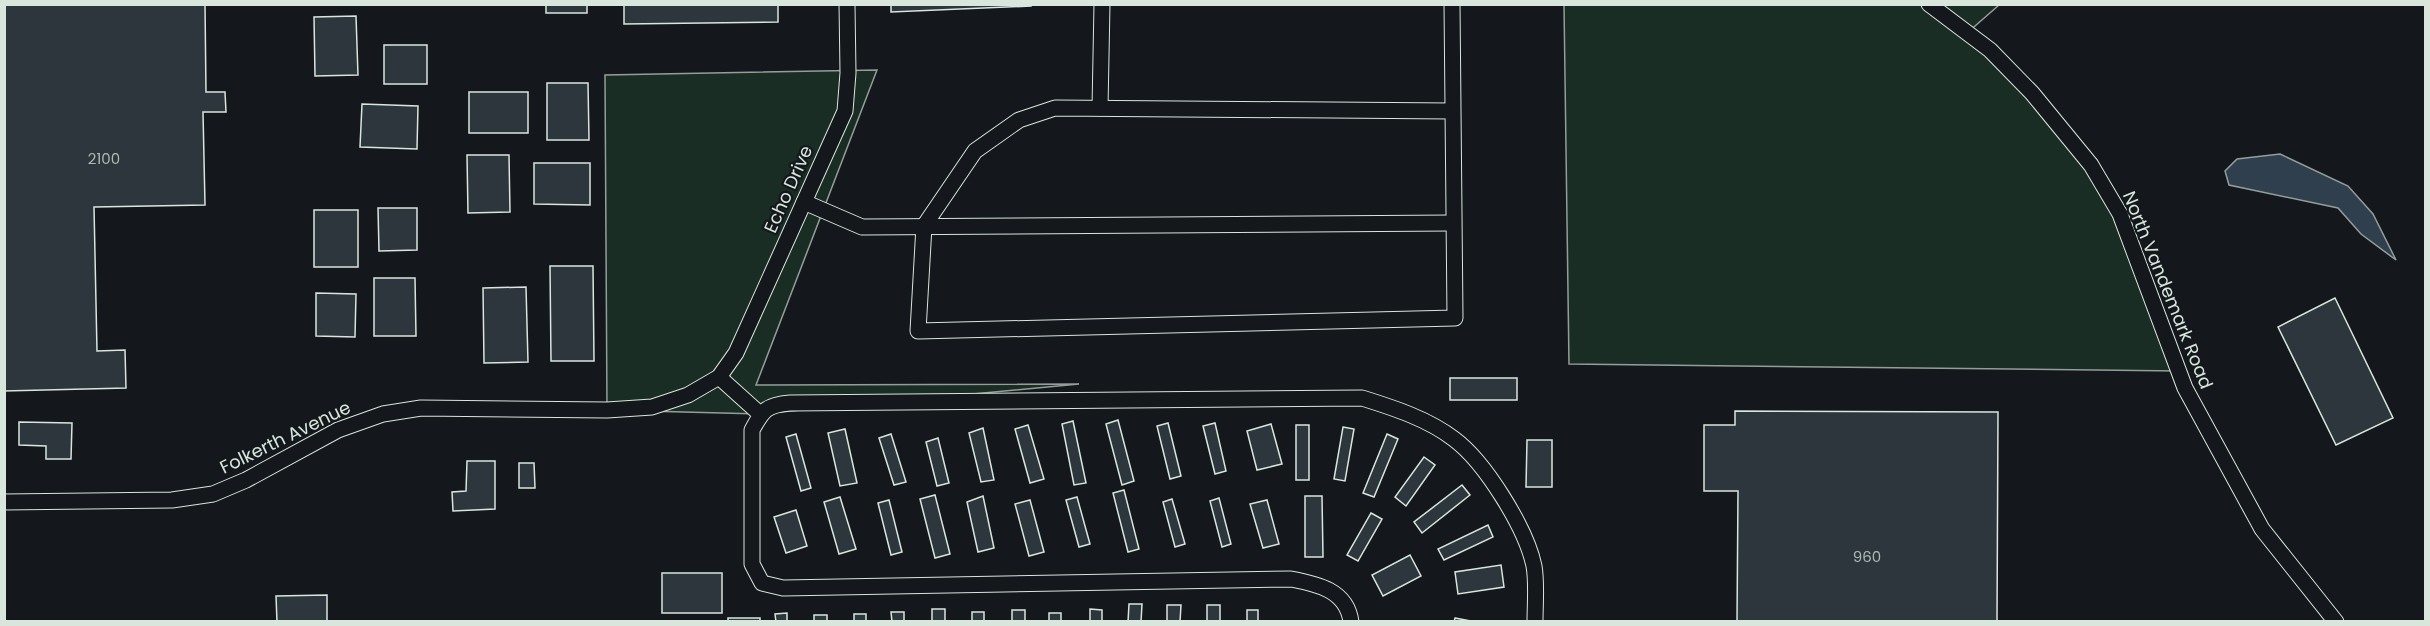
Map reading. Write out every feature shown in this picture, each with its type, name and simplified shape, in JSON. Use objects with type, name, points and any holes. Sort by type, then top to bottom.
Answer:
[{"type":"street","name":"Echo Drive","points":[[719,377],[736,353],[845,111],[848,73],[847,4]]},
{"type":"street","points":[[1100,108],[1102,4]]},
{"type":"street","points":[[1452,4],[1455,318],[918,331],[924,226],[975,151],[1019,120],[1055,108],[1452,111]]},
{"type":"street","name":"North Vandemark Road","points":[[1929,4],[1989,50],[2032,93],[2091,165],[2120,214],[2185,388],[2262,529],[2336,621]]},
{"type":"street","points":[[804,202],[862,227],[1453,222]]},
{"type":"street","points":[[719,377],[760,414]]},
{"type":"street","name":"Folkerth Avenue","points":[[4,502],[172,500],[213,494],[246,480],[338,430],[383,414],[421,408],[607,410],[652,407],[688,395],[719,377]]},
{"type":"street","points":[[1351,621],[1340,596],[1320,584],[1291,579],[783,588],[762,583],[752,564],[752,430],[760,414],[772,405],[790,403],[1362,398],[1421,420],[1455,439],[1480,465],[1518,523],[1534,566],[1535,621]]},
{"type":"green space","points":[[1564,5],[1999,5],[1967,33],[2091,165],[2179,371],[1569,364]]},
{"type":"green space","points":[[877,70],[756,385],[1079,384],[760,414],[607,410],[605,75]]},
{"type":"water","points":[[2280,154],[2348,186],[2373,214],[2396,260],[2361,234],[2338,208],[2229,185],[2225,171],[2237,159]]},
{"type":"building","points":[[4,4],[205,4],[206,92],[225,92],[226,112],[203,112],[205,205],[94,207],[97,351],[125,350],[126,388],[4,391]]},
{"type":"building","points":[[546,4],[587,4],[587,13],[546,13]]},
{"type":"building","points":[[624,4],[778,4],[778,22],[624,24]]},
{"type":"building","points":[[891,4],[1031,4],[1031,6],[891,12]]},
{"type":"building","points":[[356,16],[358,75],[315,76],[314,17]]},
{"type":"building","points":[[384,45],[427,45],[427,84],[384,84]]},
{"type":"building","points":[[547,83],[588,83],[589,140],[547,140]]},
{"type":"building","points":[[469,92],[528,92],[528,133],[469,133]]},
{"type":"building","points":[[362,104],[418,106],[417,149],[360,147]]},
{"type":"building","points":[[467,155],[509,155],[510,212],[468,213]]},
{"type":"building","points":[[534,163],[590,163],[590,205],[534,204]]},
{"type":"building","points":[[378,208],[417,208],[417,250],[379,251]]},
{"type":"building","points":[[314,210],[358,210],[358,267],[314,267]]},
{"type":"building","points":[[550,266],[593,266],[594,361],[551,361]]},
{"type":"building","points":[[374,278],[415,278],[416,336],[374,336]]},
{"type":"building","points":[[526,287],[528,362],[484,363],[483,288]]},
{"type":"building","points":[[316,293],[356,294],[355,337],[316,336]]},
{"type":"building","points":[[2335,298],[2393,418],[2336,445],[2278,327]]},
{"type":"building","points":[[1450,378],[1517,378],[1517,400],[1450,400]]},
{"type":"building","points":[[1735,411],[1998,412],[1997,622],[1737,622],[1738,491],[1704,491],[1704,425],[1735,425]]},
{"type":"building","points":[[1118,420],[1134,481],[1122,485],[1106,424]]},
{"type":"building","points":[[1073,421],[1086,483],[1074,485],[1062,424]]},
{"type":"building","points":[[19,422],[72,423],[71,459],[46,459],[46,446],[19,445]]},
{"type":"building","points":[[1168,423],[1181,476],[1170,479],[1157,426]]},
{"type":"building","points":[[1215,423],[1226,471],[1215,474],[1203,426]]},
{"type":"building","points":[[1271,424],[1282,464],[1257,470],[1247,431]]},
{"type":"building","points":[[1028,425],[1044,479],[1030,483],[1015,429]]},
{"type":"building","points":[[1296,425],[1309,425],[1309,480],[1296,480]]},
{"type":"building","points":[[1343,427],[1354,429],[1345,481],[1334,479]]},
{"type":"building","points":[[983,428],[994,480],[981,482],[969,433]]},
{"type":"building","points":[[845,429],[857,483],[840,486],[828,433]]},
{"type":"building","points":[[796,434],[811,488],[801,491],[786,437]]},
{"type":"building","points":[[891,434],[906,482],[894,485],[879,438]]},
{"type":"building","points":[[1387,434],[1398,439],[1374,497],[1363,493]]},
{"type":"building","points":[[938,438],[949,483],[937,486],[926,442]]},
{"type":"building","points":[[1527,440],[1552,440],[1552,487],[1526,487]]},
{"type":"building","points":[[1424,457],[1435,465],[1406,506],[1395,497]]},
{"type":"building","points":[[467,461],[495,461],[495,509],[453,511],[452,492],[466,491]]},
{"type":"building","points":[[519,463],[534,463],[535,488],[519,488]]},
{"type":"building","points":[[1462,485],[1470,495],[1422,533],[1414,522]]},
{"type":"building","points":[[1124,490],[1139,549],[1128,552],[1113,493]]},
{"type":"building","points":[[935,495],[950,554],[935,558],[920,499]]},
{"type":"building","points":[[983,496],[994,548],[978,552],[967,502]]},
{"type":"building","points":[[1305,496],[1322,496],[1323,557],[1305,557]]},
{"type":"building","points":[[840,497],[856,549],[839,554],[824,502]]},
{"type":"building","points":[[1077,497],[1090,544],[1079,547],[1066,500]]},
{"type":"building","points":[[1219,498],[1231,544],[1222,547],[1210,501]]},
{"type":"building","points":[[1172,499],[1185,544],[1175,547],[1163,502]]},
{"type":"building","points":[[889,500],[902,552],[891,555],[878,503]]},
{"type":"building","points":[[1030,500],[1044,552],[1029,556],[1015,504]]},
{"type":"building","points":[[1267,500],[1279,544],[1263,548],[1250,504]]},
{"type":"building","points":[[796,510],[807,546],[786,553],[774,517]]},
{"type":"building","points":[[1371,513],[1382,519],[1358,561],[1347,555]]},
{"type":"building","points":[[1488,525],[1493,537],[1444,560],[1438,549]]},
{"type":"building","points":[[1410,555],[1421,576],[1383,596],[1372,575]]},
{"type":"building","points":[[1501,565],[1504,587],[1458,594],[1455,572]]},
{"type":"building","points":[[662,573],[722,573],[722,613],[662,613]]},
{"type":"building","points":[[327,595],[327,622],[277,622],[276,596]]},
{"type":"building","points":[[1129,604],[1142,604],[1141,622],[1128,622]]},
{"type":"building","points":[[1167,605],[1181,605],[1180,622],[1167,622]]},
{"type":"building","points":[[1207,605],[1220,605],[1220,622],[1207,622]]},
{"type":"building","points":[[932,609],[945,609],[945,622],[932,622]]},
{"type":"building","points":[[1090,609],[1102,610],[1102,622],[1090,622]]},
{"type":"building","points":[[1012,610],[1025,610],[1025,622],[1012,622]]},
{"type":"building","points":[[1247,610],[1258,610],[1258,622],[1247,622]]},
{"type":"building","points":[[891,612],[904,612],[904,622],[892,622]]},
{"type":"building","points":[[972,612],[984,612],[984,622],[972,622]]},
{"type":"building","points":[[787,613],[787,622],[776,622],[775,614]]},
{"type":"building","points":[[1049,613],[1061,613],[1061,622],[1049,622]]},
{"type":"building","points":[[854,614],[866,614],[866,622],[854,622]]},
{"type":"building","points":[[814,615],[827,615],[827,622],[814,622]]},
{"type":"building","points":[[728,618],[760,618],[760,622],[728,622]]},
{"type":"building","points":[[1455,618],[1476,622],[1454,622]]}]
